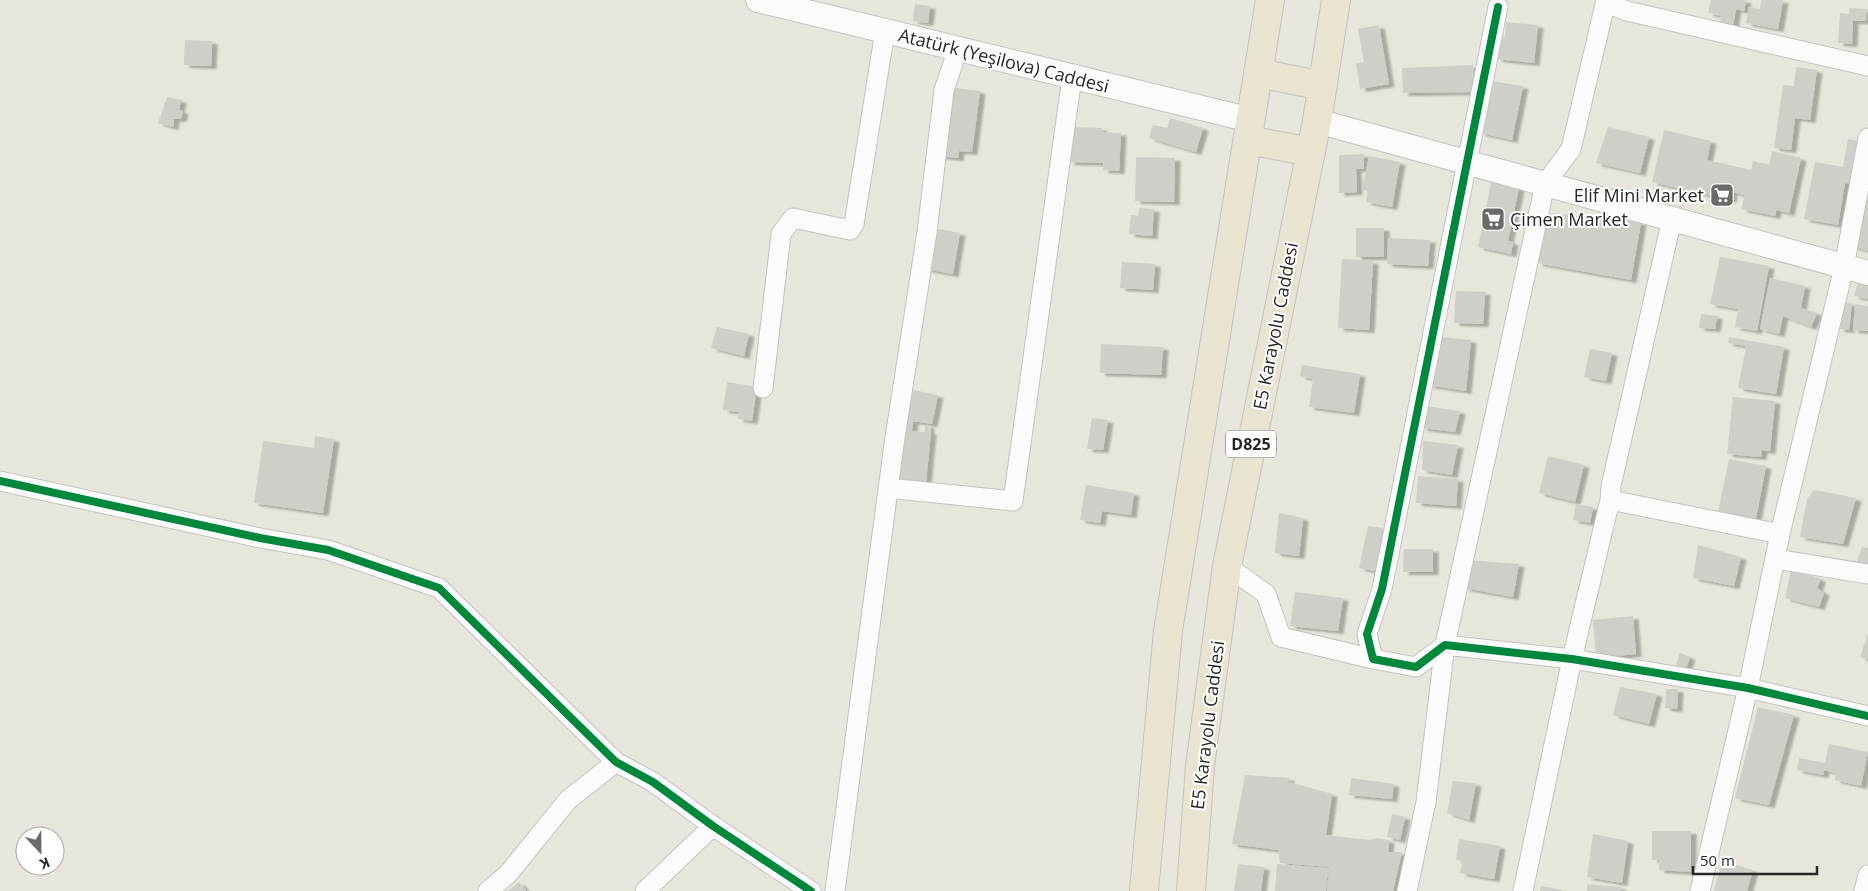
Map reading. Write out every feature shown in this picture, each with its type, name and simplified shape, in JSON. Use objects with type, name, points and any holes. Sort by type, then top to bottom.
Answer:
[{"type":"highway","name":"D825","points":[[1144,891],[1168,631],[1270,0]]},
{"type":"highway","name":"E5 Karayolu Caddesi","points":[[1192,891],[1200,766],[1227,566],[1317,121],[1336,0]]},
{"type":"highway","points":[[1258,72],[1322,86]]},
{"type":"highway","points":[[1249,130],[1311,152]]},
{"type":"street","name":"Atatürk (Yeşilova) Caddesi","points":[[758,0],[1072,77],[1249,130]]},
{"type":"street","points":[[1406,891],[1426,802],[1445,645],[1545,184],[1571,148],[1606,2],[1627,11],[1868,66]]},
{"type":"street","points":[[1373,659],[1367,634],[1382,589],[1498,7]]},
{"type":"street","points":[[764,388],[781,234],[793,218],[850,230],[854,224],[885,31]]},
{"type":"street","points":[[835,891],[894,444],[928,232],[944,90],[958,49]]},
{"type":"street","points":[[888,488],[1013,501],[1072,77]]},
{"type":"street","points":[[1317,121],[1868,273]]},
{"type":"street","points":[[1700,891],[1748,688],[1780,534],[1844,266],[1868,138]]},
{"type":"street","points":[[1523,891],[1572,659],[1610,500],[1611,486],[1672,219]]},
{"type":"street","points":[[0,481],[250,536],[328,550],[439,588],[616,762],[653,782],[713,826],[811,891]]},
{"type":"street","points":[[1610,500],[1780,534]]},
{"type":"street","points":[[1775,559],[1868,574]]},
{"type":"street","points":[[1227,566],[1266,594],[1281,637],[1373,659],[1416,666],[1445,645],[1572,659],[1748,688],[1868,716]]},
{"type":"street","points":[[488,891],[508,874],[568,800],[616,762]]},
{"type":"street","points":[[645,891],[713,826]]},
{"type":"street","points":[[1864,891],[1868,875]]},
{"type":"building","points":[[1711,0],[1746,0],[1744,11],[1736,9],[1733,25],[1720,23],[1721,16],[1708,13]]},
{"type":"building","points":[[1761,0],[1783,0],[1778,29],[1746,23],[1749,7],[1760,9]]},
{"type":"building","points":[[915,4],[930,6],[928,23],[913,21]]},
{"type":"building","points":[[1850,8],[1867,9],[1866,21],[1853,21],[1852,44],[1838,43],[1840,13],[1849,14]]},
{"type":"building","points":[[1506,22],[1538,25],[1534,63],[1497,59],[1500,36],[1505,36]]},
{"type":"building","points":[[1379,25],[1389,84],[1360,89],[1356,63],[1364,62],[1358,29]]},
{"type":"building","points":[[185,40],[212,41],[211,66],[184,65]]},
{"type":"building","points":[[1473,65],[1474,92],[1403,93],[1402,68]]},
{"type":"building","points":[[1796,67],[1817,70],[1810,120],[1795,118],[1791,150],[1774,148],[1783,85],[1794,86]]},
{"type":"building","points":[[1490,81],[1523,86],[1512,140],[1480,133]]},
{"type":"building","points":[[948,87],[980,91],[972,152],[959,151],[958,158],[939,156]]},
{"type":"building","points":[[167,97],[181,100],[179,110],[183,111],[181,119],[174,119],[173,127],[158,123]]},
{"type":"building","points":[[1170,118],[1203,128],[1196,152],[1149,138],[1153,125],[1167,128]]},
{"type":"building","points":[[1071,127],[1102,128],[1101,132],[1121,133],[1119,171],[1103,170],[1103,163],[1069,162]]},
{"type":"building","points":[[1608,127],[1649,137],[1640,173],[1596,163]]},
{"type":"building","points":[[1664,130],[1711,141],[1707,160],[1751,170],[1753,161],[1769,165],[1772,151],[1801,158],[1789,213],[1776,210],[1775,216],[1741,209],[1745,195],[1732,192],[1731,200],[1652,182]]},
{"type":"building","points":[[1848,139],[1864,142],[1856,184],[1845,183],[1838,225],[1804,219],[1815,162],[1843,167]]},
{"type":"building","points":[[1364,154],[1364,169],[1356,169],[1357,192],[1339,193],[1339,155]]},
{"type":"building","points":[[1369,156],[1400,162],[1392,207],[1366,202],[1368,191],[1362,190]]},
{"type":"building","points":[[1136,157],[1175,158],[1174,202],[1135,201]]},
{"type":"building","points":[[1492,178],[1520,183],[1508,241],[1513,242],[1511,254],[1478,247]]},
{"type":"building","points":[[1862,199],[1868,201],[1868,251],[1851,246]]},
{"type":"building","points":[[1139,208],[1154,209],[1152,236],[1129,234],[1131,215],[1138,216]]},
{"type":"building","points":[[1548,213],[1641,222],[1631,280],[1537,263]]},
{"type":"building","points":[[933,228],[960,233],[953,274],[925,269]]},
{"type":"building","points":[[1356,228],[1384,228],[1384,257],[1356,257]]},
{"type":"building","points":[[1388,238],[1430,240],[1428,266],[1387,264]]},
{"type":"building","points":[[1720,257],[1769,266],[1757,331],[1735,327],[1738,309],[1710,304]]},
{"type":"building","points":[[1342,259],[1373,261],[1369,330],[1338,328]]},
{"type":"building","points":[[1122,262],[1155,264],[1153,290],[1120,288]]},
{"type":"building","points":[[1859,277],[1868,279],[1868,299],[1854,296]]},
{"type":"building","points":[[1770,278],[1805,286],[1801,308],[1817,313],[1811,327],[1783,316],[1779,334],[1760,329]]},
{"type":"building","points":[[1456,291],[1485,292],[1483,324],[1454,323]]},
{"type":"building","points":[[1841,302],[1852,303],[1849,330],[1839,329]]},
{"type":"building","points":[[1855,304],[1868,306],[1868,331],[1853,330]]},
{"type":"building","points":[[1701,314],[1717,316],[1715,329],[1699,328]]},
{"type":"building","points":[[717,327],[749,334],[744,356],[711,348]]},
{"type":"building","points":[[1440,337],[1471,340],[1466,391],[1428,385]]},
{"type":"building","points":[[1729,337],[1784,347],[1776,394],[1738,388],[1746,346],[1728,343]]},
{"type":"building","points":[[1101,344],[1163,347],[1161,375],[1100,373]]},
{"type":"building","points":[[1590,349],[1612,353],[1606,381],[1584,377]]},
{"type":"building","points":[[1302,365],[1360,374],[1354,413],[1309,407],[1313,379],[1300,376]]},
{"type":"building","points":[[727,382],[757,387],[752,421],[738,419],[739,412],[723,410]]},
{"type":"building","points":[[913,390],[938,395],[932,424],[907,420]]},
{"type":"building","points":[[1733,397],[1775,401],[1770,451],[1762,450],[1761,457],[1727,454]]},
{"type":"building","points":[[1425,406],[1460,411],[1455,432],[1422,428]]},
{"type":"building","points":[[1092,418],[1108,420],[1103,450],[1087,449]]},
{"type":"building","points":[[903,420],[913,421],[912,431],[925,432],[925,425],[929,425],[929,432],[931,432],[926,482],[898,480]]},
{"type":"building","points":[[315,436],[334,439],[323,513],[254,503],[263,441],[314,448]]},
{"type":"building","points":[[1423,441],[1458,445],[1452,475],[1422,470]]},
{"type":"building","points":[[1548,456],[1584,465],[1575,502],[1539,493]]},
{"type":"building","points":[[1729,459],[1766,466],[1756,518],[1718,512]]},
{"type":"building","points":[[1418,476],[1458,479],[1456,506],[1416,503]]},
{"type":"building","points":[[1086,485],[1134,493],[1131,515],[1102,511],[1100,523],[1080,520]]},
{"type":"building","points":[[1814,490],[1856,498],[1843,544],[1800,537],[1807,499]]},
{"type":"building","points":[[1576,504],[1593,507],[1590,523],[1573,520]]},
{"type":"building","points":[[1279,513],[1303,518],[1299,556],[1275,553]]},
{"type":"building","points":[[1368,526],[1383,528],[1375,571],[1359,568]]},
{"type":"building","points":[[1698,545],[1741,557],[1734,586],[1693,578]]},
{"type":"building","points":[[1862,547],[1868,548],[1868,567],[1856,564]]},
{"type":"building","points":[[1404,549],[1433,549],[1433,572],[1403,572]]},
{"type":"building","points":[[1468,560],[1519,564],[1513,597],[1464,588]]},
{"type":"building","points":[[1791,570],[1819,578],[1820,581],[1817,588],[1824,593],[1819,607],[1785,598]]},
{"type":"building","points":[[1295,592],[1343,598],[1338,631],[1290,626]]},
{"type":"building","points":[[1633,616],[1636,654],[1596,658],[1593,620]]},
{"type":"building","points":[[1868,633],[1868,659],[1860,657]]},
{"type":"building","points":[[1680,653],[1690,657],[1684,674],[1674,670]]},
{"type":"building","points":[[1620,687],[1657,694],[1649,724],[1613,715]]},
{"type":"building","points":[[1666,689],[1678,689],[1677,709],[1665,708]]},
{"type":"building","points":[[1758,707],[1794,715],[1769,805],[1735,798]]},
{"type":"building","points":[[1829,744],[1868,752],[1861,786],[1835,780],[1836,773],[1824,770],[1823,775],[1797,770],[1799,758],[1825,763]]},
{"type":"building","points":[[1245,775],[1289,778],[1289,782],[1332,794],[1326,835],[1370,840],[1376,838],[1389,840],[1388,852],[1402,852],[1393,891],[1327,891],[1329,867],[1280,863],[1278,850],[1232,844]]},
{"type":"building","points":[[1351,778],[1394,784],[1392,799],[1349,795]]},
{"type":"building","points":[[1453,781],[1476,783],[1469,820],[1447,813]]},
{"type":"building","points":[[1392,814],[1405,817],[1400,840],[1387,837]]},
{"type":"building","points":[[1652,831],[1691,831],[1691,872],[1659,870],[1659,860],[1652,860]]},
{"type":"building","points":[[1593,834],[1628,841],[1622,883],[1587,877]]},
{"type":"building","points":[[1459,839],[1500,846],[1494,879],[1460,873],[1463,861],[1456,860]]},
{"type":"building","points":[[1722,861],[1753,870],[1747,891],[1714,891]]},
{"type":"building","points":[[1238,864],[1264,867],[1261,891],[1234,891]]},
{"type":"building","points":[[1277,864],[1328,868],[1326,891],[1275,891]]},
{"type":"building","points":[[519,882],[526,891],[508,891]]},
{"type":"building","points":[[1587,884],[1621,887],[1621,891],[1587,891]]},
{"type":"building","points":[[1541,886],[1562,890],[1562,891],[1540,891]]},
{"type":"cycle path","points":[[1498,7],[1382,589],[1367,634],[1373,659],[1416,667],[1445,645],[1572,659],[1748,688],[1868,716]]},
{"type":"cycle path","points":[[0,481],[260,538],[328,550],[439,588],[616,762],[653,782],[713,826],[811,891]]},
{"type":"place","name":"Elif Mini Market","points":[[1722,195]]},
{"type":"place","name":"Çimen Market","points":[[1493,219]]}]
